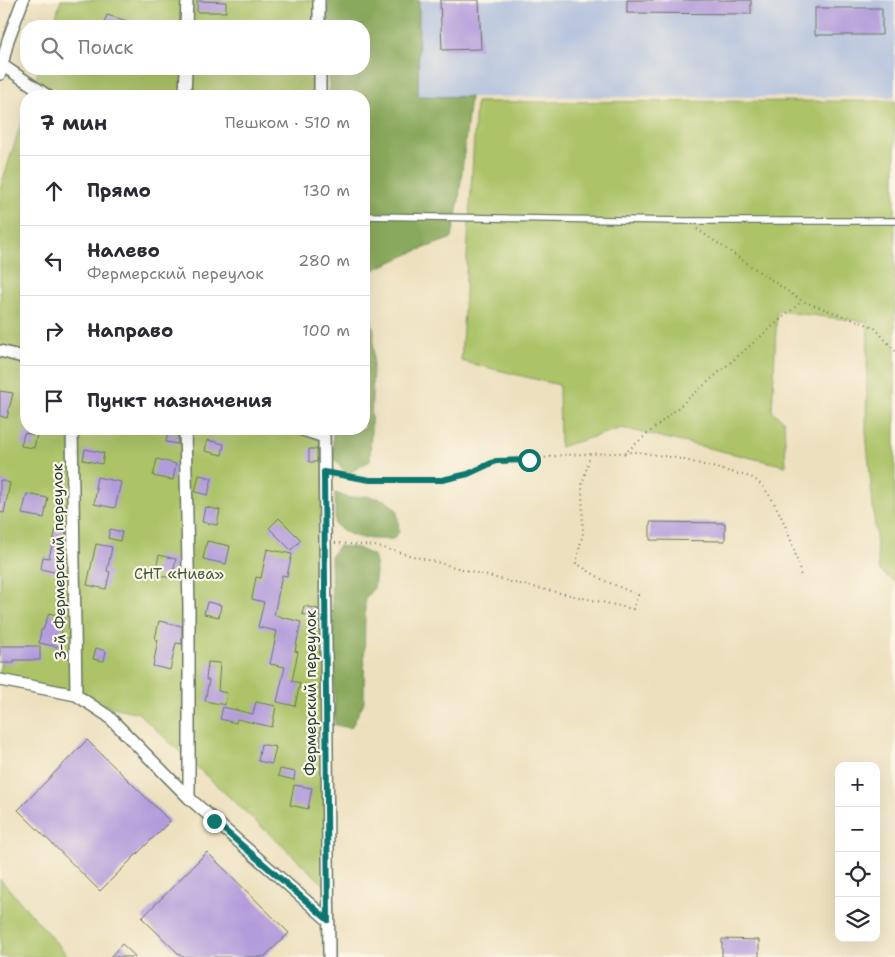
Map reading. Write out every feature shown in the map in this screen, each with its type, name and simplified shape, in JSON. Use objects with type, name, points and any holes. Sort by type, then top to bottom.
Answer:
[{"type":"street","points":[[23,0],[8,40],[1,70],[37,90]]},
{"type":"street","points":[[186,20],[187,0]]},
{"type":"street","points":[[319,0],[319,20]]},
{"type":"street","points":[[186,75],[186,90]]},
{"type":"street","points":[[320,75],[320,90]]},
{"type":"street","points":[[0,351],[20,356]]},
{"type":"street","name":"3-й Фермерский переулок","points":[[72,435],[76,695]]},
{"type":"street","points":[[185,435],[189,608],[189,798]]},
{"type":"street","name":"Фермерский переулок","points":[[324,435],[329,957]]},
{"type":"street","points":[[0,680],[76,695],[108,716],[189,798],[328,920]]},
{"type":"lane","points":[[370,216],[684,221],[895,220]]},
{"type":"path","points":[[684,221],[802,301],[874,327],[895,351]]},
{"type":"path","points":[[625,453],[802,301]]},
{"type":"path","points":[[324,472],[370,480],[442,480],[468,474],[496,461],[536,459],[563,455],[625,453],[655,454],[677,458],[751,477],[759,481],[767,492],[789,534],[801,577]]},
{"type":"path","points":[[325,542],[375,546],[515,583],[633,609],[638,595],[603,580],[576,563],[583,533],[582,485],[591,455]]},
{"type":"shaded area","points":[[419,0],[895,0],[895,97],[418,97]]},
{"type":"green space","points":[[61,0],[318,0],[319,20],[55,20]]},
{"type":"green space","points":[[328,0],[419,0],[418,96],[470,97],[459,199],[452,238],[411,253],[370,271],[370,90],[329,90],[329,75],[370,75],[370,20],[328,20]]},
{"type":"green space","points":[[37,75],[319,75],[319,90],[32,90]]},
{"type":"green space","points":[[895,101],[895,582],[879,570],[866,432],[868,322],[777,311],[772,411],[784,421],[786,466],[622,428],[560,447],[559,385],[461,361],[476,102]]},
{"type":"green space","name":"СНТ «Нива»","points":[[20,127],[20,435],[323,435],[329,889],[138,713],[0,681],[0,189]]},
{"type":"green space","points":[[370,315],[374,331],[370,461],[347,474],[333,458],[333,435],[370,435]]},
{"type":"green space","points":[[335,493],[349,498],[366,496],[385,500],[397,510],[399,532],[393,539],[369,539],[349,534],[342,530],[335,524]]},
{"type":"green space","points":[[339,546],[357,548],[374,556],[376,571],[374,588],[365,598],[364,702],[351,728],[335,725],[331,555]]},
{"type":"green space","points":[[0,879],[69,957],[0,957]]},
{"type":"building","points":[[440,0],[479,0],[481,49],[442,50]]},
{"type":"building","points":[[627,0],[751,0],[751,14],[627,13]]},
{"type":"building","points":[[197,1],[226,2],[226,12],[197,12]]},
{"type":"building","points":[[815,8],[882,8],[882,35],[815,35]]},
{"type":"building","points":[[107,15],[124,20],[105,20]]},
{"type":"building","points":[[0,391],[13,393],[7,418],[0,416]]},
{"type":"building","points":[[24,435],[37,435],[34,448],[21,446]]},
{"type":"building","points":[[168,435],[178,435],[178,444],[166,442]]},
{"type":"building","points":[[207,440],[224,444],[222,455],[205,451]]},
{"type":"building","points":[[85,449],[104,453],[102,464],[83,460]]},
{"type":"building","points":[[309,449],[317,449],[317,462],[309,462]]},
{"type":"building","points":[[157,459],[176,464],[173,480],[153,476]]},
{"type":"building","points":[[199,475],[212,478],[208,495],[195,492]]},
{"type":"building","points":[[97,477],[121,482],[115,508],[94,504]]},
{"type":"building","points":[[0,480],[10,483],[4,513],[0,512]]},
{"type":"building","points":[[27,494],[48,498],[44,518],[22,514]]},
{"type":"building","points":[[205,507],[220,510],[217,525],[202,522]]},
{"type":"building","points":[[279,518],[301,540],[291,550],[269,528]]},
{"type":"building","points":[[650,522],[725,523],[725,541],[650,540]]},
{"type":"building","points":[[56,529],[66,531],[58,573],[41,569],[43,557],[49,558]]},
{"type":"building","points":[[110,529],[122,532],[120,541],[108,538]]},
{"type":"building","points":[[207,541],[230,546],[226,564],[203,559]]},
{"type":"building","points":[[96,544],[112,547],[107,571],[110,572],[106,589],[87,585]]},
{"type":"building","points":[[267,549],[292,554],[287,576],[282,575],[274,615],[301,622],[295,651],[298,652],[292,681],[300,683],[295,706],[277,702],[285,667],[270,664],[277,631],[258,627],[264,602],[252,599],[256,577],[261,578]]},
{"type":"building","points":[[159,555],[176,559],[172,578],[155,575]]},
{"type":"building","points":[[207,602],[221,605],[219,617],[204,614]]},
{"type":"building","points":[[304,606],[318,609],[317,618],[302,614]]},
{"type":"building","points":[[49,613],[65,618],[59,647],[39,643],[41,630],[43,630]]},
{"type":"building","points":[[159,621],[182,626],[182,644],[176,643],[170,670],[153,666],[158,640],[155,639]]},
{"type":"building","points":[[0,646],[40,646],[40,660],[14,660],[14,663],[0,663]]},
{"type":"building","points":[[96,648],[106,651],[104,661],[93,659]]},
{"type":"building","points":[[208,662],[220,663],[218,691],[227,693],[225,705],[205,701],[209,680],[206,680]]},
{"type":"building","points":[[256,702],[276,706],[272,727],[237,719],[236,723],[220,719],[223,707],[253,714]]},
{"type":"building","points":[[87,740],[170,821],[100,891],[18,810]]},
{"type":"building","points":[[261,744],[276,747],[272,764],[258,761]]},
{"type":"building","points":[[280,769],[295,772],[294,780],[278,776]]},
{"type":"building","points":[[294,785],[312,788],[308,809],[290,805]]},
{"type":"building","points":[[207,852],[289,933],[264,957],[182,957],[142,918]]},
{"type":"building","points":[[722,939],[759,940],[759,957],[722,957]]},
{"type":"building","points":[[122,944],[136,957],[110,957]]},
{"type":"route","points":[[214,821],[328,920],[324,472],[370,480],[432,481],[468,474],[496,461],[529,460]]}]
